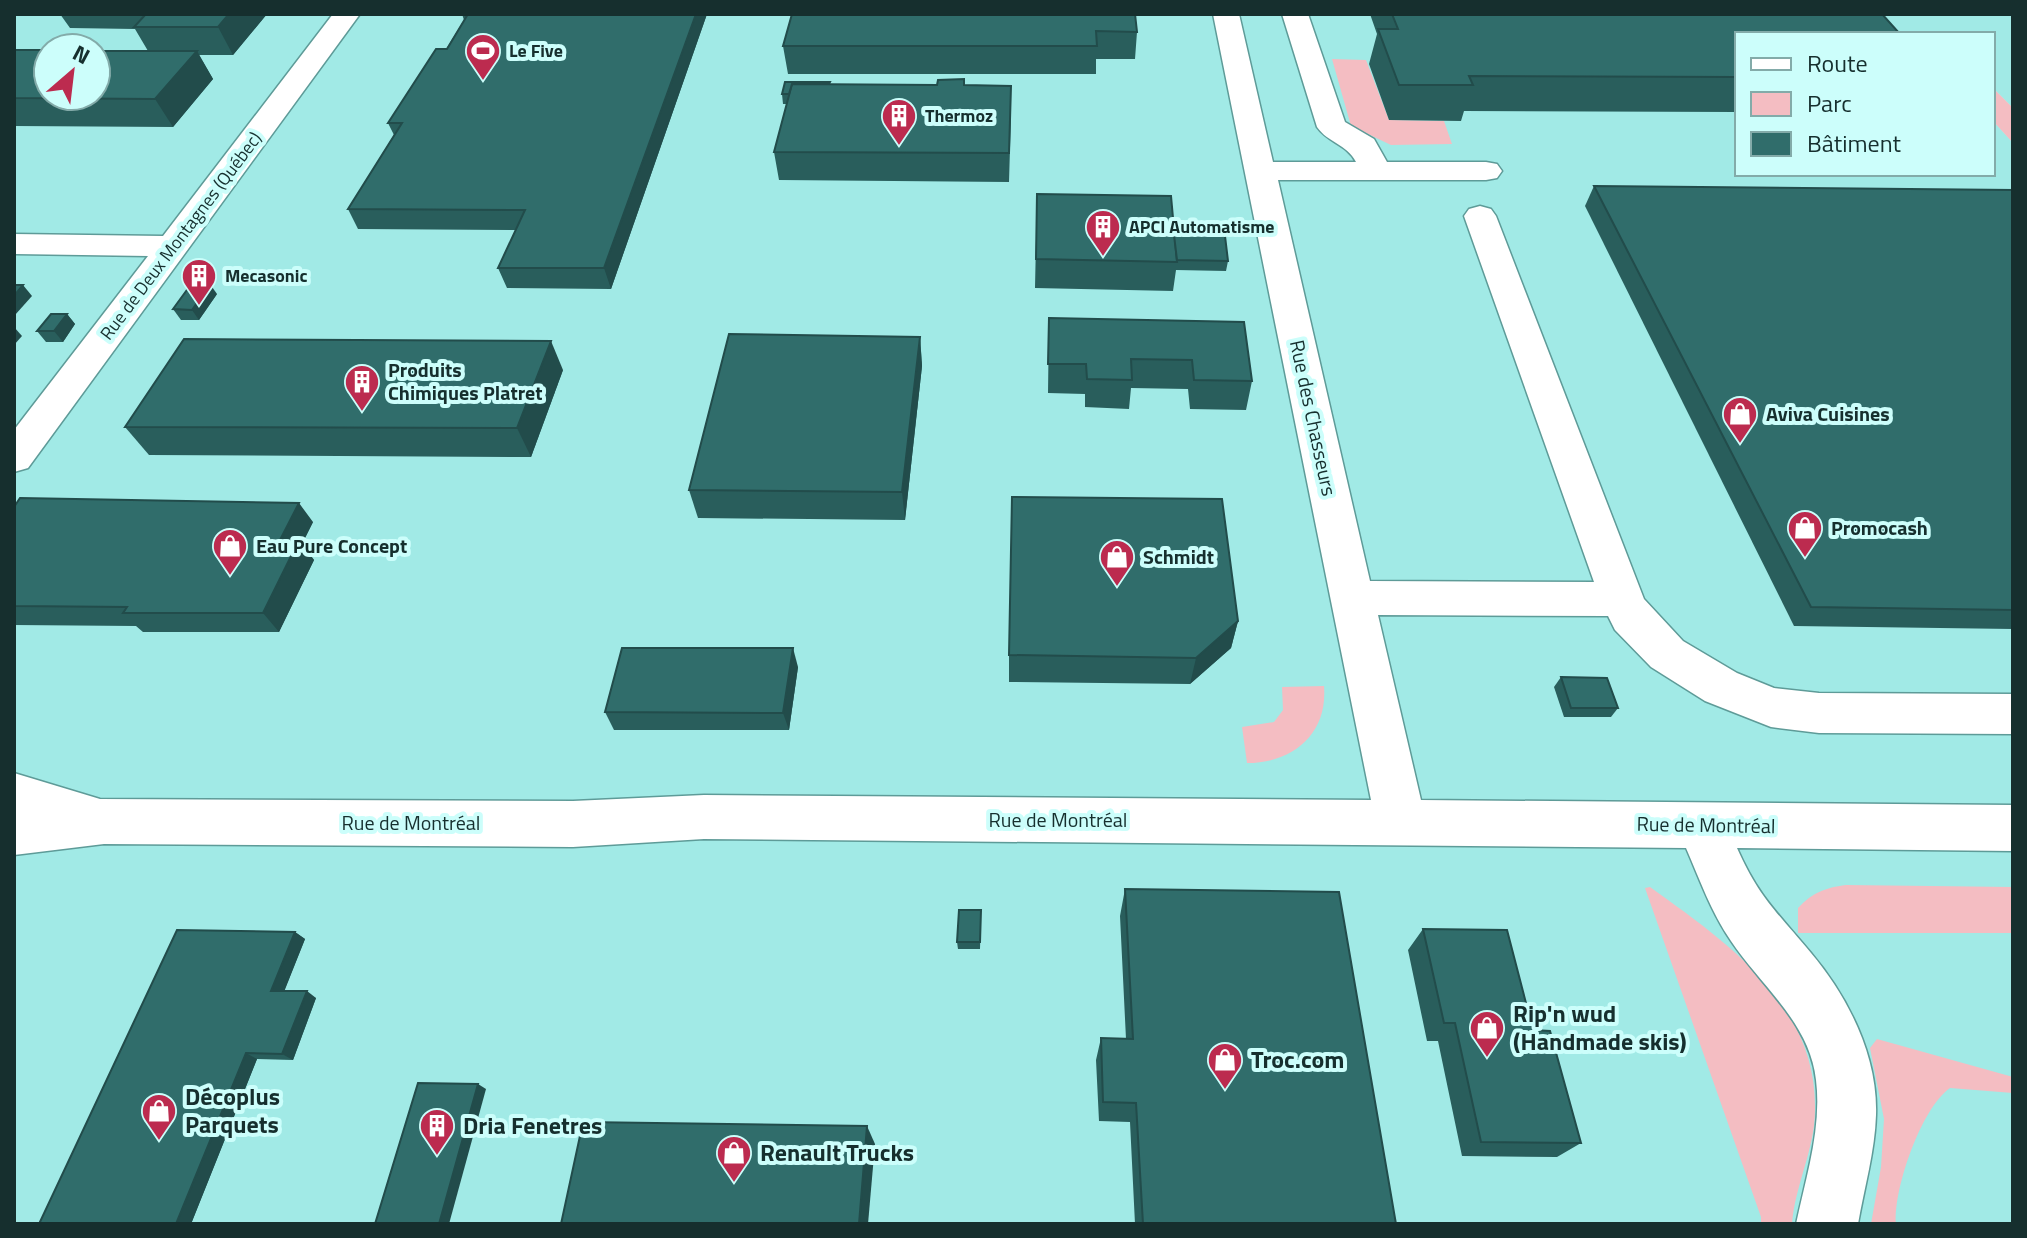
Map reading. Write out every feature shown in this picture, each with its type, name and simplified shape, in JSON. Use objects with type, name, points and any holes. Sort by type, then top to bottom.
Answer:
[{"type":"street","name":"Rue de Deux Montagnes (Québec)","points":[[14,458],[347,14]]},
{"type":"street","name":"Rue des Chasseurs","points":[[1226,14],[1401,823]]},
{"type":"street","points":[[1295,14],[1332,127],[1363,145],[1376,171]]},
{"type":"street","points":[[1260,171],[1486,171]]},
{"type":"street","points":[[1480,216],[1622,599],[1631,618],[1667,654],[1721,687],[1771,707],[1819,713],[2013,714]]},
{"type":"street","points":[[15,244],[173,246]]},
{"type":"street","points":[[1352,598],[1622,599]]},
{"type":"street","name":"Rue de Montréal","points":[[14,795],[104,821]]},
{"type":"street","name":"Rue de Montréal","points":[[14,832],[104,821],[573,824],[704,817],[2013,828]]},
{"type":"street","points":[[1702,825],[1734,900],[1810,997],[1831,1031],[1845,1077],[1847,1116],[1827,1224]]},
{"type":"shaded area","points":[[14,14],[2013,14],[2013,108],[1995,90],[1995,32],[1735,32],[1735,176],[1995,176],[1995,123],[2013,143],[2013,1224],[14,1224]]},
{"type":"green space","points":[[1332,59],[1366,60],[1389,120],[1444,121],[1452,144],[1391,145],[1351,126]]},
{"type":"green space","points":[[1995,90],[2013,108],[2013,143],[1995,123]]},
{"type":"green space","points":[[1324,686],[1320,719],[1304,743],[1279,758],[1247,763],[1242,727],[1274,722],[1283,710],[1282,687]]},
{"type":"green space","points":[[1846,885],[2013,887],[2013,933],[1798,933],[1798,908],[1820,892]]},
{"type":"green space","points":[[1650,887],[1708,930],[1762,979],[1784,1007],[1801,1038],[1812,1072],[1815,1110],[1812,1139],[1792,1224],[1761,1224],[1645,888]]},
{"type":"green space","points":[[1877,1039],[2013,1077],[2013,1093],[1950,1088],[1939,1098],[1919,1131],[1904,1171],[1896,1224],[1871,1224],[1881,1167],[1884,1119],[1870,1048]]},
{"type":"building","points":[[146,14],[229,14],[218,27],[134,27]]},
{"type":"building","points":[[468,14],[696,14],[604,268],[498,268],[525,210],[348,209],[402,123],[388,123],[436,49],[447,49]]},
{"type":"building","points":[[792,14],[1135,14],[1137,32],[1096,31],[1097,46],[783,46]]},
{"type":"building","points":[[1392,14],[1882,14],[1898,32],[1735,32],[1735,77],[1469,76],[1473,85],[1399,85],[1378,29],[1398,29]]},
{"type":"building","points":[[14,50],[32,50],[32,98],[14,98]]},
{"type":"building","points":[[112,51],[197,51],[155,99],[112,99]]},
{"type":"building","points":[[964,79],[964,85],[1011,86],[1009,153],[774,152],[792,84],[937,85],[938,80]]},
{"type":"building","points":[[785,82],[830,82],[792,84],[789,94],[782,94]]},
{"type":"building","points":[[1594,186],[2013,190],[2013,610],[1811,607]]},
{"type":"building","points":[[1037,194],[1171,196],[1177,262],[1036,259]]},
{"type":"building","points":[[1174,235],[1225,236],[1228,261],[1177,260]]},
{"type":"building","points":[[192,283],[210,284],[192,310],[173,309]]},
{"type":"building","points":[[14,285],[23,285],[14,296]]},
{"type":"building","points":[[51,314],[67,314],[54,331],[37,331]]},
{"type":"building","points":[[1049,318],[1244,322],[1252,381],[1194,380],[1192,360],[1131,359],[1132,380],[1087,379],[1086,364],[1048,364]]},
{"type":"building","points":[[729,334],[920,337],[902,492],[689,490]]},
{"type":"building","name":"Produits Chimiques Platret","points":[[184,339],[551,341],[517,428],[125,427]]},
{"type":"building","name":"Schmidt","points":[[1012,497],[1222,499],[1238,621],[1196,658],[1009,655]]},
{"type":"building","points":[[20,498],[299,503],[280,540],[299,540],[263,613],[123,613],[127,607],[14,606],[14,507]]},
{"type":"building","points":[[622,648],[793,648],[783,713],[605,712]]},
{"type":"building","points":[[1561,677],[1607,678],[1618,708],[1571,708]]},
{"type":"building","name":"Troc.com","points":[[1125,889],[1339,892],[1396,1224],[1143,1224],[1136,1103],[1103,1102],[1101,1038],[1133,1039]]},
{"type":"building","points":[[959,910],[981,910],[980,942],[957,942]]},
{"type":"building","name":"Rip'n wud (Handmade skis)","points":[[1423,929],[1507,930],[1533,1030],[1550,1031],[1581,1143],[1481,1142],[1455,1023],[1444,1023]]},
{"type":"building","name":"Décoplus Parquets","points":[[177,930],[295,932],[271,991],[307,991],[282,1054],[246,1053],[176,1224],[39,1224]]},
{"type":"building","name":"Dria Fenetres","points":[[418,1083],[478,1084],[439,1224],[375,1224]]},
{"type":"building","name":"Renault Trucks","points":[[583,1122],[867,1126],[859,1224],[561,1224]]},
{"type":"place","name":"Le Five","points":[[483,82]]},
{"type":"place","name":"Thermoz","points":[[899,147]]},
{"type":"place","name":"APCI Automatisme","points":[[1103,258]]},
{"type":"place","name":"Mecasonic","points":[[199,307]]},
{"type":"place","name":"Produits Chimiques Platret","points":[[362,413]]},
{"type":"place","name":"Aviva Cuisines","points":[[1740,445]]},
{"type":"place","name":"Promocash","points":[[1805,559]]},
{"type":"place","name":"Eau Pure Concept","points":[[230,577]]},
{"type":"place","name":"Schmidt","points":[[1117,588]]},
{"type":"place","name":"Rip'n wud (Handmade skis)","points":[[1487,1059]]},
{"type":"place","name":"Troc.com","points":[[1225,1091]]},
{"type":"place","name":"Décoplus Parquets","points":[[159,1142]]},
{"type":"place","name":"Dria Fenetres","points":[[437,1157]]},
{"type":"place","name":"Renault Trucks","points":[[734,1184]]}]
